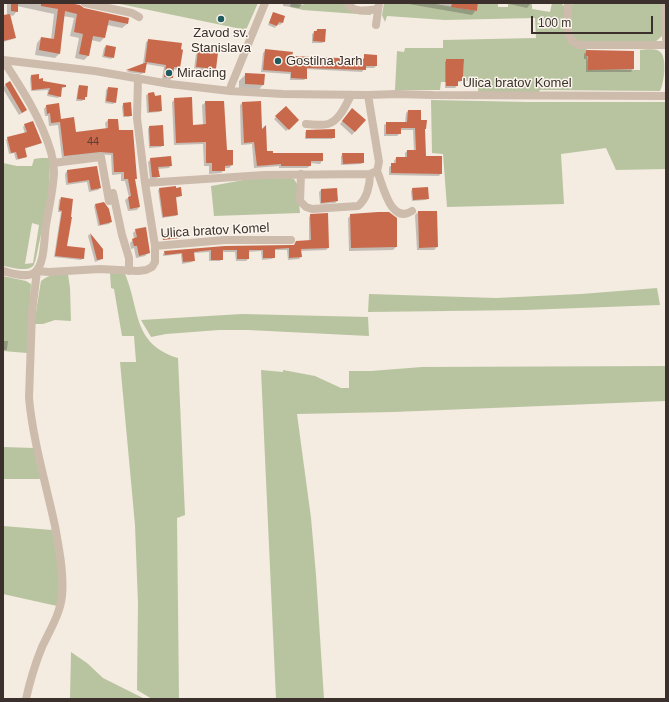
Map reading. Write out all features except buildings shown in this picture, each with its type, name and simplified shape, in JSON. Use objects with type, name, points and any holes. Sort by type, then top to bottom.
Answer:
[{"type":"street","points":[[85,3],[132,12],[139,17]]},
{"type":"street","points":[[230,91],[230,86],[265,3]]},
{"type":"street","points":[[347,3],[353,9],[360,11],[379,6],[376,25]]},
{"type":"street","points":[[568,3],[568,33],[572,41],[579,44],[666,45]]},
{"type":"street","points":[[665,3],[666,39]]},
{"type":"street","points":[[3,60],[25,93],[38,117],[53,163],[52,199],[46,224],[42,257],[37,270],[30,339],[30,404],[37,448],[61,558],[62,596],[59,610],[36,662],[26,699]]},
{"type":"street","name":"Ulica bratov Komel","points":[[3,60],[95,71],[170,84],[230,91],[283,94],[666,96]]},
{"type":"street","name":"Ulica bratov Komel","points":[[138,78],[137,118],[154,246],[218,240],[291,240]]},
{"type":"street","points":[[306,124],[327,124],[332,122],[341,114],[351,95]]},
{"type":"street","points":[[301,174],[300,201],[306,207],[312,209],[358,206],[362,203],[373,173],[379,162],[368,95]]},
{"type":"street","points":[[53,163],[101,157],[109,201]]},
{"type":"street","points":[[145,183],[264,175],[373,173],[381,181],[387,200],[393,208],[401,214],[407,214],[412,211]]},
{"type":"street","points":[[112,182],[119,222],[128,258],[129,271]]},
{"type":"street","points":[[3,271],[28,275],[37,270],[49,272],[100,269],[129,271],[146,270],[152,267],[156,259],[154,246]]},
{"type":"green space","name":"Zavod sv. Stanislava","points":[[115,3],[258,3],[246,30]]},
{"type":"green space","points":[[291,3],[303,5],[304,3],[345,3],[371,12],[371,15],[303,10],[290,7]]},
{"type":"green space","points":[[384,3],[430,3],[477,11],[478,3],[498,3],[498,7],[508,7],[508,3],[532,4],[532,9],[550,12],[552,3],[561,3],[565,7],[567,34],[586,47],[589,69],[640,70],[640,50],[657,50],[664,58],[664,76],[660,91],[540,90],[539,92],[478,92],[479,81],[463,81],[464,59],[447,59],[446,82],[441,82],[440,90],[395,90],[397,51],[404,52],[405,48],[443,48],[443,40],[536,38],[535,18],[445,20],[387,16],[385,22],[382,15]]},
{"type":"green space","points":[[574,3],[661,3],[663,7],[662,36],[655,42],[580,42],[572,36],[571,6]]},
{"type":"green space","points":[[431,100],[666,102],[666,169],[616,170],[606,148],[561,154],[564,204],[447,207],[443,154],[432,153]]},
{"type":"green space","points":[[49,158],[50,163],[49,196],[36,259],[34,265],[28,269],[3,266],[3,163],[17,166],[32,166],[34,159]],"holes":[[[32,223],[39,225],[33,263],[25,264]]]},
{"type":"green space","points":[[249,179],[294,179],[297,184],[300,213],[214,216],[211,186]]},
{"type":"green space","points":[[110,273],[125,274],[140,324],[152,344],[163,352],[178,358],[185,515],[177,518],[179,699],[152,699],[137,690],[138,604],[135,525],[120,362],[136,362],[134,336],[122,336],[114,289],[111,288]]},
{"type":"green space","points":[[57,274],[68,274],[71,321],[55,320],[43,324],[34,324],[41,281]]},
{"type":"green space","points":[[3,276],[26,281],[31,284],[27,353],[3,351]]},
{"type":"green space","points":[[657,288],[660,305],[525,310],[368,312],[369,294],[496,298],[581,294]]},
{"type":"green space","points":[[242,314],[368,317],[369,336],[219,330],[166,334],[151,337],[141,320]]},
{"type":"green space","points":[[666,366],[666,401],[393,412],[297,414],[311,518],[324,699],[276,699],[261,370],[283,372],[283,370],[315,376],[341,388],[349,388],[349,371],[371,371],[422,367]]},
{"type":"green space","points":[[3,447],[34,448],[41,479],[3,479]]},
{"type":"green space","points":[[3,526],[52,530],[59,577],[57,606],[3,594]]},
{"type":"green space","points":[[71,652],[87,663],[103,678],[145,699],[70,699]]},
{"type":"place","name":"Zavod sv. Stanislava","points":[[221,19]]},
{"type":"place","name":"Gostilna Jarh","points":[[278,61]]},
{"type":"place","name":"Miracing","points":[[169,73]]}]
